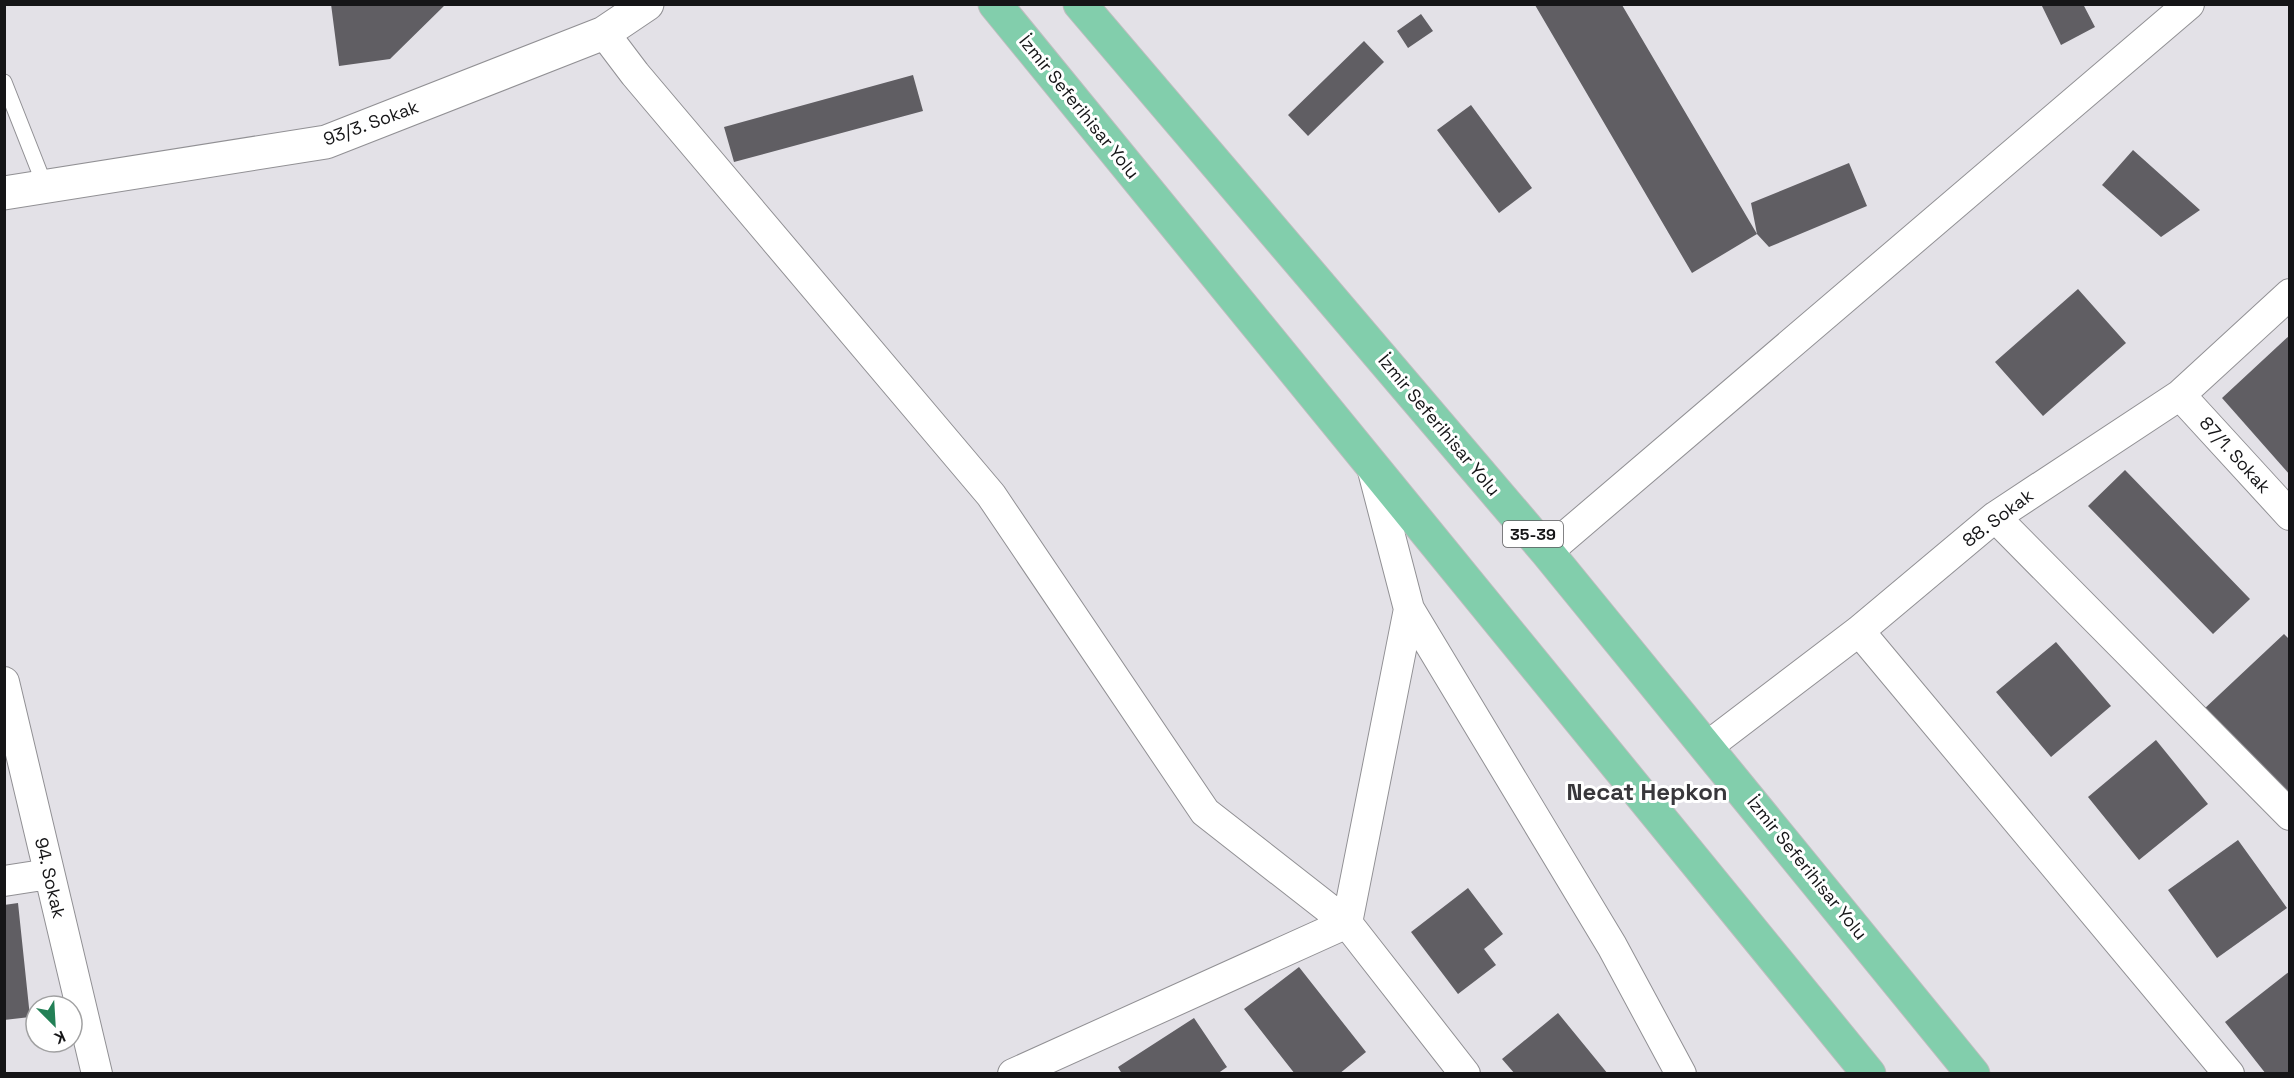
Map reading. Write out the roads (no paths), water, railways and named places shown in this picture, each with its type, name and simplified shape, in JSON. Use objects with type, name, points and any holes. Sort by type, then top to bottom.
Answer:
[{"type":"main road","name":"İzmir Seferihisar Yolu","points":[[995,4],[1869,1074]]},
{"type":"main road","name":"İzmir Seferihisar Yolu","points":[[1080,4],[1547,552],[1974,1074]]},
{"type":"street","name":"93/3. Sokak","points":[[4,193],[326,142],[604,33],[647,4]]},
{"type":"street","points":[[1547,552],[2178,8]]},
{"type":"street","points":[[604,33],[634,74],[991,495],[1205,812],[1347,923],[1465,1074]]},
{"type":"street","name":"88. Sokak","points":[[1708,746],[1859,631],[1995,517],[2180,395],[2289,294]]},
{"type":"street","name":"87/1. Sokak","points":[[2180,395],[2289,515]]},
{"type":"street","points":[[1372,466],[1409,609],[1612,946],[1681,1074]]},
{"type":"street","points":[[1995,517],[2289,815]]},
{"type":"street","points":[[1347,923],[1409,609]]},
{"type":"street","points":[[1859,631],[2229,1074]]},
{"type":"street","name":"94. Sokak","points":[[4,682],[96,1074]]},
{"type":"street","points":[[4,881],[49,874]]},
{"type":"street","points":[[1013,1074],[1347,923]]},
{"type":"lane","points":[[4,82],[45,186]]},
{"type":"district","name":"Necat Hepkon","points":[[1647,792]]}]
